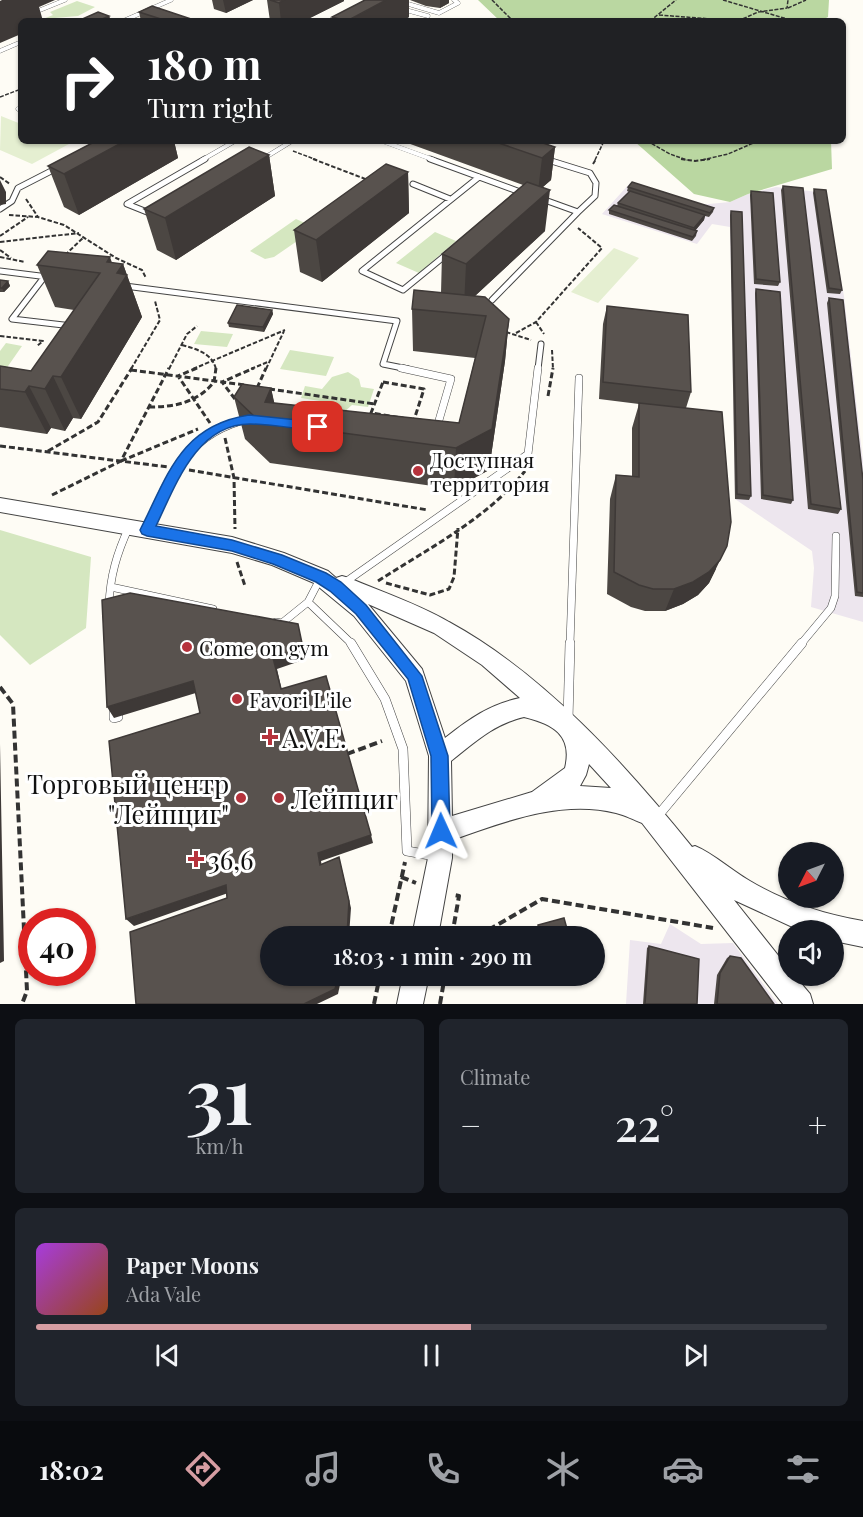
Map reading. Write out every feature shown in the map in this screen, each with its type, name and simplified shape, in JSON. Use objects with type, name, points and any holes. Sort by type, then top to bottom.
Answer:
[{"type":"street","points":[[0,505],[232,546],[342,584],[441,627],[489,658],[568,725],[655,820],[699,863],[753,898],[797,918],[834,929],[863,934]]},
{"type":"street","points":[[312,573],[336,586],[361,610],[414,676],[440,756],[440,858],[427,926]]},
{"type":"street","points":[[440,756],[482,722],[505,711],[524,707],[546,712],[568,725],[580,754],[575,775],[554,792],[521,806],[441,831]]},
{"type":"street","points":[[521,806],[556,799],[598,797],[628,804],[655,820],[772,965],[800,1004]]},
{"type":"street","points":[[410,1004],[414,986]]},
{"type":"lane","points":[[32,13],[65,0]]},
{"type":"lane","points":[[130,18],[171,0]]},
{"type":"lane","points":[[395,0],[436,13]]},
{"type":"lane","points":[[425,18],[458,3],[454,0]]},
{"type":"lane","points":[[396,7],[428,16]]},
{"type":"lane","points":[[0,51],[18,43]]},
{"type":"lane","points":[[156,216],[127,204],[230,144]]},
{"type":"lane","points":[[254,165],[288,144]]},
{"type":"lane","points":[[390,144],[528,194]]},
{"type":"lane","points":[[90,150],[99,145]]},
{"type":"lane","points":[[492,300],[595,196],[596,183],[590,173],[538,157]]},
{"type":"lane","points":[[0,209],[12,201],[18,189],[61,165]]},
{"type":"lane","points":[[457,245],[404,290],[362,271],[479,177]]},
{"type":"lane","points":[[413,184],[450,199]]},
{"type":"lane","points":[[510,199],[519,191]]},
{"type":"lane","points":[[537,198],[578,212]]},
{"type":"lane","points":[[0,271],[56,278]]},
{"type":"lane","points":[[45,276],[12,319],[83,327]]},
{"type":"lane","points":[[119,285],[397,321],[383,364],[451,379],[434,440]]},
{"type":"lane","points":[[342,584],[528,454],[541,344]]},
{"type":"lane","points":[[568,725],[579,378]]},
{"type":"lane","points":[[108,612],[110,578],[117,553],[138,529],[197,441],[228,423],[260,420]]},
{"type":"lane","points":[[655,820],[828,612],[835,596],[836,536]]},
{"type":"lane","points":[[271,621],[282,624],[308,602],[312,573]]},
{"type":"lane","points":[[111,587],[225,611]]},
{"type":"lane","points":[[308,602],[352,644],[385,699],[403,748],[407,850],[440,858]]},
{"type":"lane","points":[[113,694],[114,718],[118,717]]},
{"type":"path","points":[[492,0],[510,18]]},
{"type":"path","points":[[654,18],[676,0]]},
{"type":"path","points":[[723,0],[782,18]]},
{"type":"path","points":[[787,8],[788,0]]},
{"type":"path","points":[[745,18],[758,12],[787,8],[806,0]]},
{"type":"path","points":[[658,15],[698,18]]},
{"type":"path","points":[[0,97],[18,90]]},
{"type":"path","points":[[590,173],[603,144]]},
{"type":"path","points":[[651,144],[662,152],[694,161],[744,149],[753,144]]},
{"type":"path","points":[[283,147],[359,178],[374,181]]},
{"type":"path","points":[[0,214],[39,217],[63,225],[116,258],[142,270],[148,281],[136,280]]},
{"type":"path","points":[[0,236],[29,216]]},
{"type":"path","points":[[516,333],[536,322],[602,248],[569,221]]},
{"type":"path","points":[[0,242],[79,234]]},
{"type":"path","points":[[61,259],[84,237]]},
{"type":"path","points":[[0,250],[12,259]]},
{"type":"path","points":[[0,257],[34,264]]},
{"type":"path","points":[[106,263],[116,258]]},
{"type":"path","points":[[46,452],[98,422],[160,320],[151,289]]},
{"type":"path","points":[[121,461],[187,334],[197,326]]},
{"type":"path","points":[[178,376],[285,330],[241,420]]},
{"type":"path","points":[[497,330],[516,333],[541,344]]},
{"type":"path","points":[[0,334],[43,341],[38,346]]},
{"type":"path","points":[[149,407],[168,407],[194,399],[208,389],[214,381],[217,370],[214,360],[197,348],[182,345]]},
{"type":"path","points":[[222,382],[271,361]]},
{"type":"path","points":[[131,370],[375,404]]},
{"type":"path","points":[[178,376],[210,424],[225,437],[234,478],[235,527],[232,546],[245,586]]},
{"type":"path","points":[[222,382],[245,412]]},
{"type":"path","points":[[382,382],[424,388],[414,420],[371,414],[375,404],[382,382]]},
{"type":"path","points":[[52,495],[121,461],[210,424]]},
{"type":"path","points":[[0,446],[178,468],[443,512]]},
{"type":"path","points":[[379,581],[430,595],[448,589],[454,577],[458,528]]},
{"type":"path","points":[[0,687],[14,704],[27,991],[22,1004]]},
{"type":"path","points":[[347,754],[382,741]]},
{"type":"path","points":[[391,926],[407,850]]},
{"type":"path","points":[[454,926],[459,896]]},
{"type":"path","points":[[495,926],[542,899],[716,928]]},
{"type":"path","points":[[374,1004],[378,986]]},
{"type":"path","points":[[440,1004],[443,986]]},
{"type":"shaded area","points":[[630,183],[698,205],[730,202],[748,194],[776,187],[826,193],[844,296],[863,461],[863,622],[811,607],[814,568],[812,551],[735,499],[730,227],[712,224],[697,244],[602,214]]},
{"type":"shaded area","points":[[670,924],[701,944],[733,943],[778,1004],[626,1004],[630,940],[661,944]]},
{"type":"green space","points":[[478,0],[829,0],[828,17],[826,18],[497,18]]},
{"type":"green space","points":[[77,1],[95,7],[78,16],[46,18],[53,15],[50,12]]},
{"type":"green space","points":[[1,116],[18,123],[18,144],[69,144],[32,164],[0,150]]},
{"type":"green space","points":[[637,144],[831,144],[832,169],[748,194],[730,202],[694,194]]},
{"type":"green space","points":[[296,219],[316,228],[274,257],[265,259],[250,251]]},
{"type":"green space","points":[[435,232],[456,241],[419,273],[396,263]]},
{"type":"green space","points":[[614,248],[639,258],[598,303],[571,292]]},
{"type":"green space","points":[[201,331],[233,334],[227,347],[194,344]]},
{"type":"green space","points":[[6,343],[22,346],[6,369],[0,368],[0,351]]},
{"type":"green space","points":[[290,350],[334,357],[326,376],[280,369]]},
{"type":"green space","points":[[348,372],[359,379],[361,387],[374,389],[368,407],[352,405],[342,414],[322,410],[320,401],[301,398],[305,386],[322,389],[332,377]]},
{"type":"green space","points":[[0,530],[91,557],[86,628],[30,665],[0,635]]},
{"type":"building","points":[[365,0],[386,0],[353,18],[332,17]]},
{"type":"building","points":[[152,6],[188,18],[158,18],[139,12]]},
{"type":"building","points":[[98,12],[109,16],[105,18],[85,18]]},
{"type":"building","points":[[90,144],[119,144],[64,174],[48,166]]},
{"type":"building","points":[[502,144],[546,144],[555,147],[542,158]]},
{"type":"building","points":[[249,147],[269,155],[165,218],[144,209]]},
{"type":"building","points":[[386,164],[408,172],[316,240],[294,230]]},
{"type":"building","points":[[527,182],[550,190],[466,264],[442,254]]},
{"type":"building","points":[[632,182],[714,208],[710,213],[628,187]]},
{"type":"building","points":[[783,186],[803,188],[841,509],[811,504]]},
{"type":"building","points":[[814,189],[826,190],[842,290],[829,288]]},
{"type":"building","points":[[630,191],[705,215],[694,228],[618,203]]},
{"type":"building","points":[[751,191],[773,193],[780,282],[756,279]]},
{"type":"building","points":[[614,205],[697,231],[693,237],[609,210]]},
{"type":"building","points":[[731,211],[742,212],[751,496],[737,494]]},
{"type":"building","points":[[48,251],[110,257],[107,262],[123,264],[117,273],[127,275],[61,377],[53,376],[45,389],[29,386],[25,392],[0,389],[0,366],[31,371],[100,273],[37,265]]},
{"type":"building","points":[[0,280],[8,281],[2,288],[0,288]]},
{"type":"building","points":[[756,289],[780,292],[793,500],[763,495]]},
{"type":"building","points":[[414,290],[485,297],[509,319],[492,429],[456,448],[260,422],[234,397],[242,384],[271,388],[265,402],[459,423],[486,316],[412,309]]},
{"type":"building","points":[[829,298],[843,300],[863,480],[863,593],[857,592]]},
{"type":"building","points":[[237,305],[272,310],[263,327],[228,323]]},
{"type":"building","points":[[607,306],[688,315],[691,392],[603,382]]},
{"type":"building","points":[[639,403],[722,412],[731,522],[727,546],[720,560],[709,572],[693,582],[674,589],[653,589],[639,585],[614,572],[616,475],[639,477]]},
{"type":"building","name":"Торговый центр \"Лейпциг\"","points":[[130,593],[298,624],[303,648],[273,658],[281,689],[326,676],[371,835],[318,853],[320,865],[339,857],[349,901],[348,926],[260,926],[260,986],[336,986],[335,989],[304,1004],[136,1004],[130,932],[227,898],[226,885],[126,919],[109,741],[200,713],[193,681],[107,707],[102,600]]},
{"type":"building","points":[[564,918],[566,926],[538,926]]},
{"type":"building","points":[[649,946],[699,959],[697,1004],[645,1004]]},
{"type":"building","points":[[730,956],[741,958],[774,1004],[717,1004],[720,973]]},
{"type":"place","name":"Доступная территория","points":[[418,471]]},
{"type":"place","name":"Come on gym","points":[[187,647]]},
{"type":"place","name":"Favori L'ile","points":[[237,699]]},
{"type":"place","name":"A.V.E.","points":[[270,737]]},
{"type":"place","name":"Торговый центр \"Лейпциг\"","points":[[241,798]]},
{"type":"place","name":"Лейпциг","points":[[279,798]]},
{"type":"place","name":"36,6","points":[[196,859]]},
{"type":"route","points":[[318,427],[249,419],[228,423],[204,436],[197,441],[178,468],[147,530],[232,546],[277,559],[321,577],[336,586],[361,610],[414,676],[440,756],[441,831]]}]
